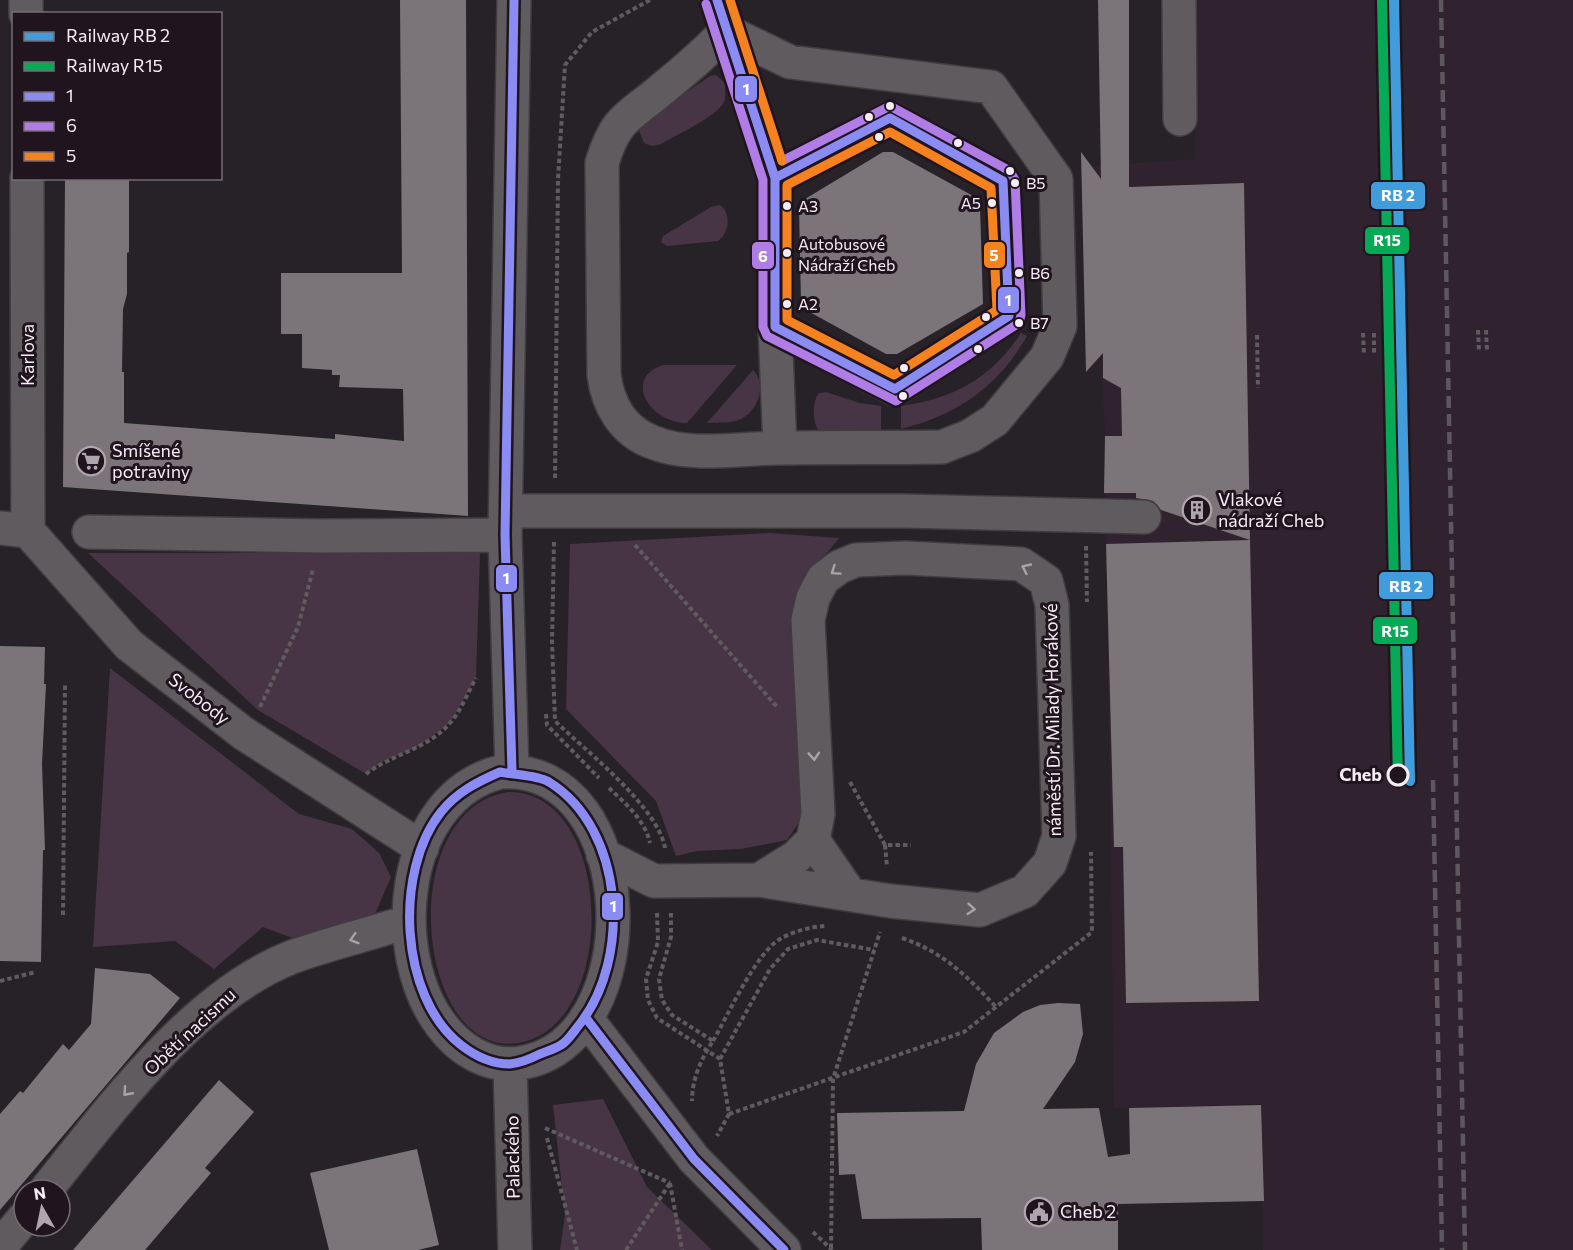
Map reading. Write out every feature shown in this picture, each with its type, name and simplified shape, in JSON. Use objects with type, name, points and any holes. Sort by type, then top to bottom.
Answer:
[{"type":"street","points":[[512,771],[506,523],[514,0]]},
{"type":"street","points":[[1179,0],[1180,119]]},
{"type":"street","points":[[721,15],[775,178],[775,327],[780,448]]},
{"type":"street","points":[[721,15],[790,62],[991,87],[1056,179],[1060,327],[1047,357],[996,420],[970,436],[942,447],[694,450],[651,442],[630,429],[617,415],[606,389],[602,163],[609,141],[617,127],[636,107],[655,96],[683,72],[721,15]]},
{"type":"street","points":[[775,178],[890,118],[1003,181],[1009,316],[895,388],[775,327]]},
{"type":"street","name":"Karlova","points":[[14,530],[27,180]]},
{"type":"street","points":[[89,532],[322,536],[506,523],[555,511],[904,511],[1143,517]]},
{"type":"street","name":"Svobody","points":[[14,530],[129,645],[243,733],[349,804],[422,848]]},
{"type":"street","name":"náměstí Dr. Milady Horákové","points":[[603,855],[654,881],[759,880],[850,894],[885,915],[980,910],[1025,891],[1050,863],[1059,836],[1052,605],[1046,581],[1021,564],[883,558],[856,560],[839,567],[823,579],[813,598],[808,620],[818,814],[813,840]]},
{"type":"street","points":[[512,771],[535,775],[566,794],[590,824],[603,855],[611,889],[613,918],[610,954],[603,982],[586,1018],[565,1042],[550,1053],[534,1060],[510,1064],[487,1060],[471,1053],[452,1038],[439,1023],[426,1000],[417,974],[409,921],[414,874],[422,848],[440,812],[457,793],[483,777],[512,771]]},
{"type":"street","points":[[759,880],[795,857],[813,840],[850,894]]},
{"type":"street","points":[[613,918],[654,881]]},
{"type":"street","name":"Obětí nacismu","points":[[56,1178],[129,1089],[167,1048],[219,999],[252,977],[291,957],[409,921]]},
{"type":"street","points":[[586,1018],[694,1159],[784,1250]]},
{"type":"street","name":"Palackého","points":[[510,1064],[515,1250]]},
{"type":"street","points":[[0,1248],[12,1233]]},
{"type":"path","points":[[555,511],[558,179],[565,65],[592,32],[650,0]]},
{"type":"path","points":[[1478,330],[1479,351]]},
{"type":"path","points":[[1486,330],[1486,350]]},
{"type":"path","points":[[1363,333],[1364,354]]},
{"type":"path","points":[[1374,333],[1374,354]]},
{"type":"path","points":[[1257,335],[1258,388]]},
{"type":"path","points":[[605,511],[800,733],[813,732]]},
{"type":"path","points":[[243,733],[258,710],[298,627],[322,536]]},
{"type":"path","points":[[349,804],[366,774],[384,760],[416,748],[450,723],[476,678],[477,667]]},
{"type":"path","points":[[63,915],[65,685]]},
{"type":"path","points":[[845,773],[885,845],[885,915],[890,933]]},
{"type":"path","points":[[885,845],[911,845]]},
{"type":"path","points":[[713,1041],[760,959],[779,939],[810,927],[839,925],[850,894]]},
{"type":"path","points":[[831,1249],[833,1079],[885,915]]},
{"type":"path","points":[[899,936],[926,946],[964,972],[996,1007]]},
{"type":"path","points":[[720,1059],[770,969],[788,950],[817,940],[874,950]]},
{"type":"path","points":[[0,981],[36,972]]},
{"type":"path","points":[[577,1250],[545,1128],[670,1183]]},
{"type":"path","points":[[626,1250],[670,1183]]},
{"type":"path","points":[[670,1183],[682,1250]]},
{"type":"shaded area","points":[[1196,0],[1573,0],[1573,1250],[1263,1250],[1261,1104],[1114,1108],[1105,436],[1091,166],[1195,159]]},
{"type":"shaded area","points":[[716,75],[725,83],[725,100],[720,108],[704,120],[659,145],[651,146],[644,143],[639,131],[644,121],[710,76]]},
{"type":"shaded area","points":[[720,205],[726,213],[728,223],[725,233],[718,241],[667,246],[661,242],[663,236],[711,207]]},
{"type":"shaded area","points":[[1021,333],[1027,336],[1016,354],[989,384],[974,396],[940,416],[901,429],[901,406],[938,398],[970,384],[1010,349]]},
{"type":"shaded area","points":[[663,365],[737,365],[687,423],[662,416],[646,399],[643,389],[644,380],[651,371]]},
{"type":"shaded area","points":[[753,370],[760,382],[760,389],[752,410],[737,421],[707,423]]},
{"type":"shaded area","points":[[826,392],[860,403],[881,406],[881,431],[819,430],[815,422],[814,406],[819,393]]},
{"type":"shaded area","points":[[769,533],[839,538],[805,580],[802,818],[787,840],[741,849],[697,851],[676,856],[656,801],[566,709],[570,544]]},
{"type":"shaded area","points":[[88,553],[480,553],[476,678],[450,723],[416,748],[384,761],[366,774],[258,710]]},
{"type":"shaded area","points":[[110,668],[299,814],[352,829],[379,853],[391,877],[375,914],[327,934],[295,939],[263,927],[214,969],[175,941],[93,947]]},
{"type":"shaded area","points":[[508,792],[543,802],[569,828],[585,866],[592,910],[588,956],[575,996],[552,1027],[519,1043],[484,1038],[457,1013],[439,976],[431,931],[434,884],[447,841],[471,809]]},
{"type":"shaded area","points":[[603,1099],[647,1187],[712,1250],[560,1250],[565,1215],[553,1105]]},
{"type":"building","points":[[400,0],[466,0],[468,516],[63,487],[65,180],[129,180],[129,252],[127,253],[127,294],[123,309],[124,423],[335,439],[335,434],[404,441],[403,389],[339,387],[340,375],[332,375],[332,370],[302,368],[302,334],[281,334],[281,273],[402,273]]},
{"type":"building","points":[[1098,0],[1129,0],[1129,187],[1244,183],[1250,540],[1161,510],[1153,501],[1136,498],[1136,493],[1104,493],[1105,436],[1122,436],[1121,388],[1103,378],[1103,353],[1086,372],[1081,152],[1101,179]]},
{"type":"building","points":[[883,152],[893,152],[975,197],[980,206],[983,304],[897,354],[886,354],[806,310],[801,302],[799,207],[805,199]]},
{"type":"building","points":[[1250,540],[1259,1001],[1126,1003],[1123,847],[1114,847],[1106,544]]},
{"type":"building","points":[[0,646],[45,647],[44,684],[46,684],[42,764],[45,850],[43,850],[41,962],[0,961]]},
{"type":"building","points":[[95,968],[150,974],[180,998],[27,1178],[12,1178],[12,1196],[0,1210],[0,1114],[20,1091],[23,1093],[63,1044],[69,1050],[91,1024]]},
{"type":"building","points":[[1080,1004],[1083,1034],[1075,1062],[1043,1109],[1099,1108],[1108,1157],[1130,1154],[1129,1108],[1261,1105],[1264,1201],[1118,1204],[1118,1250],[982,1250],[981,1218],[862,1219],[855,1174],[839,1175],[837,1113],[964,1111],[976,1064],[994,1033],[1023,1012],[1040,1005]]},
{"type":"building","points":[[219,1080],[254,1112],[205,1168],[211,1173],[145,1250],[73,1250]]},
{"type":"building","points":[[417,1149],[439,1245],[418,1250],[329,1250],[310,1173]]},
{"type":"railway","points":[[1441,0],[1465,1250]]},
{"type":"railway","points":[[1433,780],[1442,1250]]},
{"type":"transit line","name":"1","points":[[512,771],[505,535],[514,0]]},
{"type":"transit line","name":"1","points":[[717,0],[775,178]]},
{"type":"transit line","name":"5","points":[[730,0],[782,161]]},
{"type":"transit line","points":[[1394,0],[1410,781]]},
{"type":"transit line","name":"6","points":[[706,4],[763,180],[763,327],[767,336],[896,401],[1019,323],[1021,315],[1015,180],[1010,171],[890,106],[782,161]]},
{"type":"transit line","name":"1","points":[[890,118],[1003,181],[1009,316],[895,389],[775,327],[775,178],[890,118]]},
{"type":"transit line","name":"5","points":[[890,132],[991,188],[997,310],[894,375],[787,320],[787,185],[890,132]]},
{"type":"transit line","name":"1","points":[[500,772],[549,782],[574,803],[593,831],[606,862],[612,896],[613,932],[607,966],[596,998],[564,1043],[529,1059],[510,1064],[490,1061],[472,1053],[440,1024],[425,997],[415,966],[410,933],[410,899],[416,867],[426,837],[441,812],[454,799],[475,784],[500,772]]},
{"type":"transit line","name":"1","points":[[586,1018],[694,1159],[784,1250]]},
{"type":"rail line","name":"R15","points":[[1382,0],[1398,781]]},
{"type":"place","name":"B5","points":[[1015,183]]},
{"type":"place","name":"A5","points":[[992,203]]},
{"type":"place","name":"A3","points":[[787,206]]},
{"type":"place","name":"Autobusové Nádraží Cheb","points":[[787,253]]},
{"type":"place","name":"B6","points":[[1019,273]]},
{"type":"place","name":"A2","points":[[787,304]]},
{"type":"place","name":"B7","points":[[1019,323]]},
{"type":"place","name":"Smíšené potraviny","points":[[91,461]]},
{"type":"place","name":"Vlakové nádraží Cheb","points":[[1197,510]]},
{"type":"place","name":"Cheb","points":[[1398,775]]},
{"type":"place","name":"Cheb 2","points":[[1039,1212]]}]
